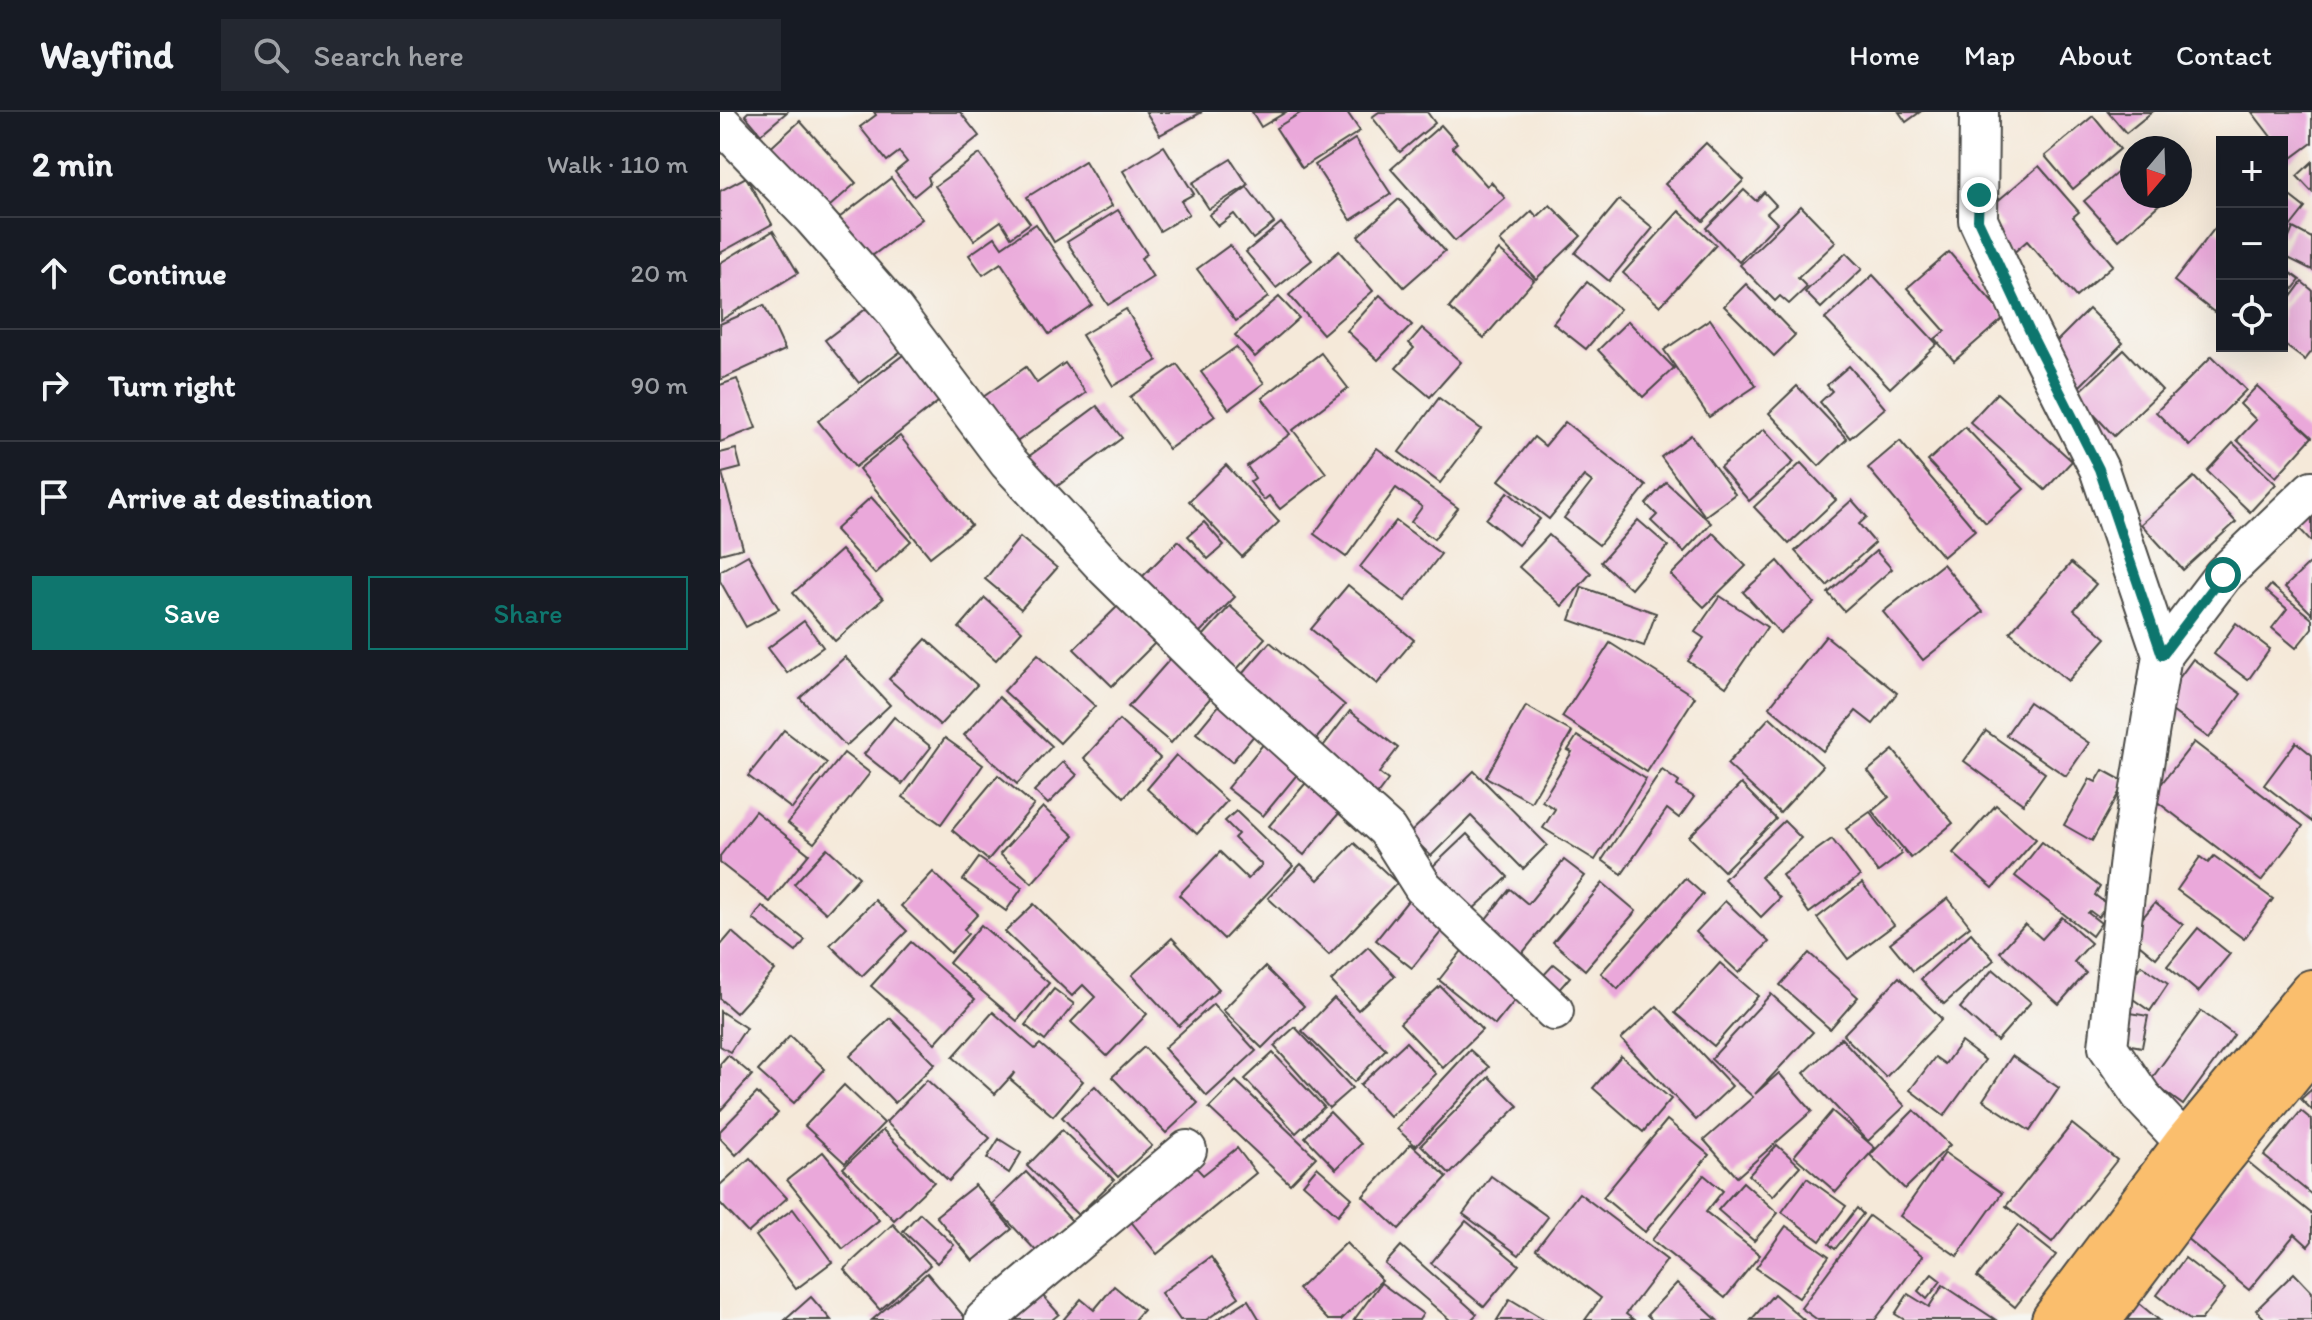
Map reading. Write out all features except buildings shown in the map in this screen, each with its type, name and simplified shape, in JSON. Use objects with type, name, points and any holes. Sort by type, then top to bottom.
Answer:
[{"type":"main road","points":[[2054,1320],[2186,1144],[2312,992]]},
{"type":"main road","points":[[2098,1320],[2214,1166],[2312,1046]]},
{"type":"street","points":[[1979,112],[1978,220],[2099,469],[2162,655]]},
{"type":"street","points":[[720,122],[813,218],[894,310],[1008,462],[1107,569],[1217,677],[1387,830],[1423,887],[1554,1011]]},
{"type":"street","points":[[2186,1144],[2142,1097],[2108,1047],[2130,850],[2162,655],[2223,575],[2312,490]]},
{"type":"street","points":[[984,1320],[1187,1150]]},
{"type":"route","points":[[1979,195],[1978,220],[2099,469],[2162,655],[2223,575]]}]
